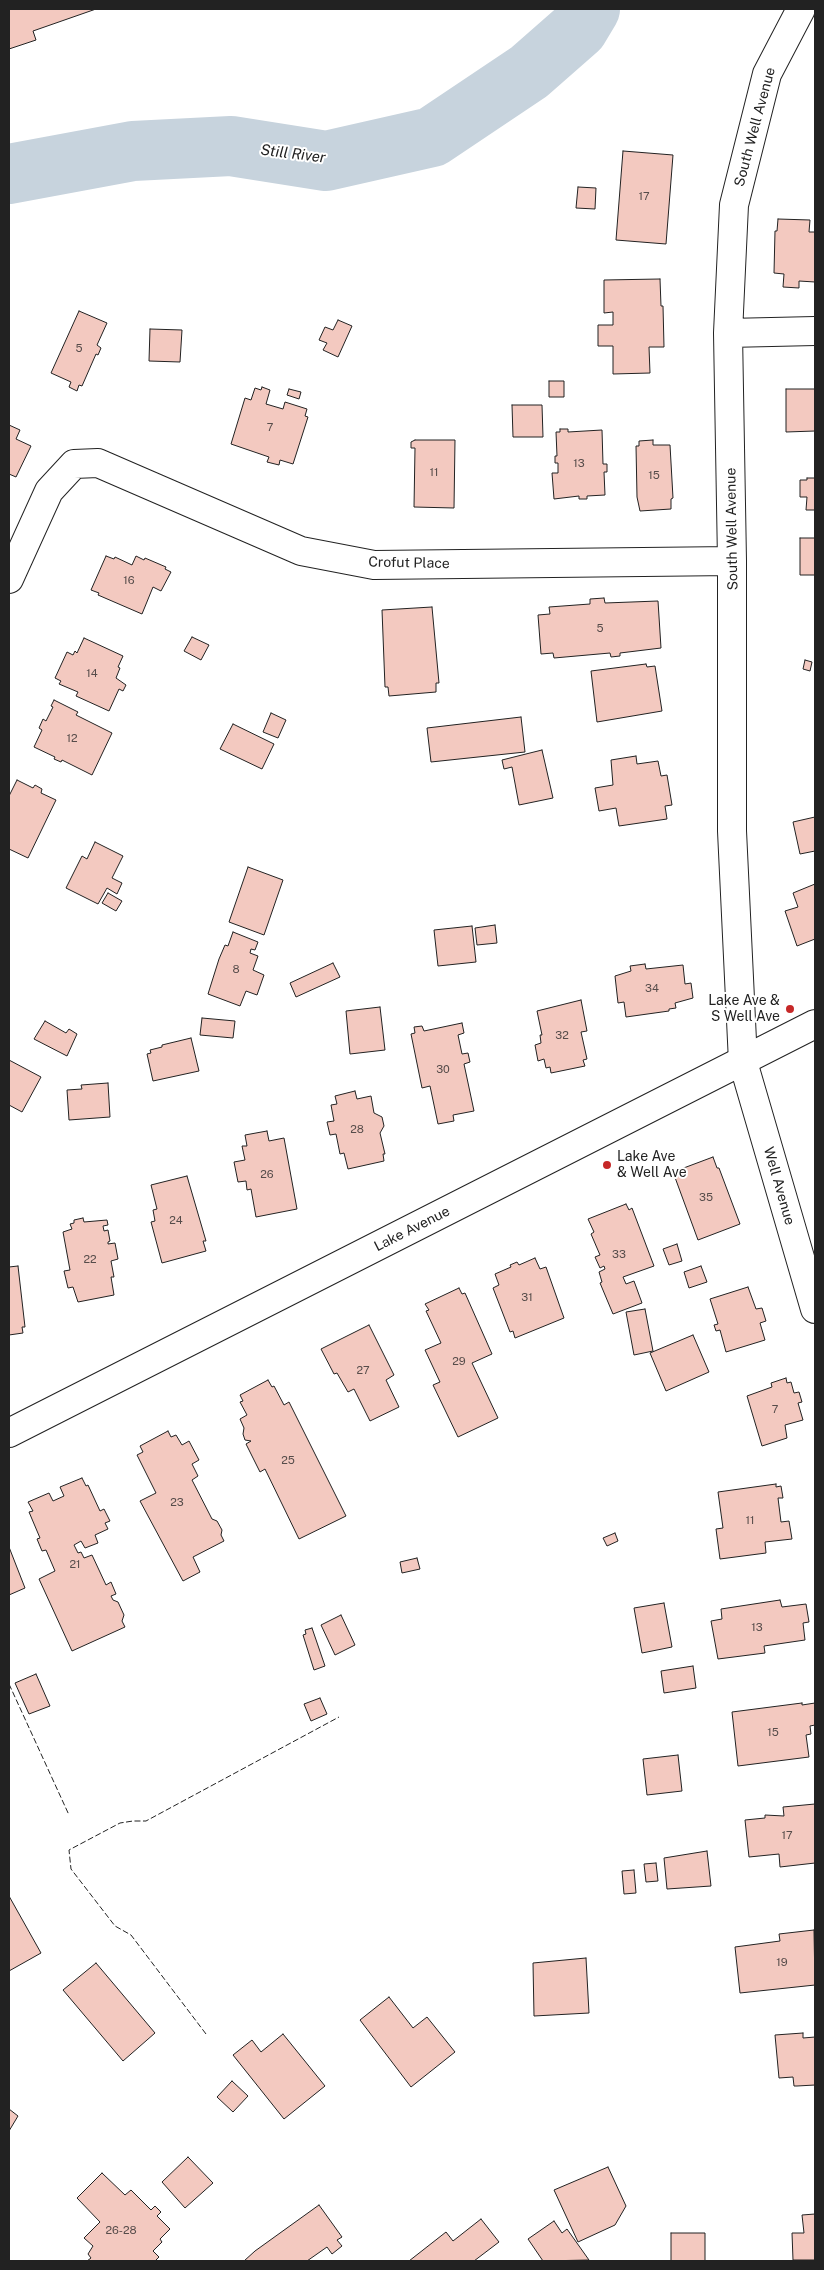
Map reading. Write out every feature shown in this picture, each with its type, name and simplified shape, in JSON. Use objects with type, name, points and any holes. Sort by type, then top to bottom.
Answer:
[{"type":"street","name":"South Well Avenue","points":[[743,1062],[732,830],[732,561],[728,333],[734,205],[767,74],[801,9]]},
{"type":"street","points":[[728,333],[815,331]]},
{"type":"street","name":"Crofut Place","points":[[9,579],[49,491],[74,464],[98,463],[301,551],[374,565],[732,561]]},
{"type":"street","name":"Lake Avenue","points":[[9,1433],[815,1024]]},
{"type":"street","name":"Well Avenue","points":[[743,1062],[815,1309]]},
{"type":"building","points":[[9,9],[96,9],[33,31],[36,40],[9,49]]},
{"type":"building","points":[[623,151],[673,155],[666,244],[616,240]]},
{"type":"building","points":[[578,187],[596,188],[595,209],[576,208]]},
{"type":"building","points":[[778,219],[810,220],[809,232],[815,232],[815,282],[799,281],[799,288],[783,287],[784,274],[774,273],[775,231],[777,231]]},
{"type":"building","points":[[660,279],[664,347],[649,347],[650,373],[613,374],[613,346],[598,346],[598,325],[613,325],[613,312],[604,313],[604,280]]},
{"type":"building","points":[[79,311],[107,323],[97,345],[101,348],[98,355],[96,354],[82,386],[79,385],[77,391],[69,387],[71,382],[51,373]]},
{"type":"building","points":[[338,320],[352,326],[338,357],[323,350],[327,343],[319,340],[325,327],[333,330]]},
{"type":"building","points":[[150,329],[182,330],[180,362],[149,361]]},
{"type":"building","points":[[549,381],[564,381],[564,397],[549,397]]},
{"type":"building","points":[[262,387],[270,390],[266,404],[283,409],[285,402],[307,409],[305,416],[308,417],[293,464],[280,460],[279,465],[267,462],[269,457],[231,444],[245,398],[251,400],[255,388],[261,390]]},
{"type":"building","points":[[289,389],[301,392],[299,399],[287,395]]},
{"type":"building","points":[[786,389],[815,389],[815,431],[786,432]]},
{"type":"building","points":[[512,405],[542,405],[543,437],[513,437]]},
{"type":"building","points":[[9,425],[20,430],[16,439],[31,446],[16,477],[9,474]]},
{"type":"building","points":[[560,429],[568,429],[568,432],[602,430],[603,464],[607,464],[607,472],[604,472],[605,495],[587,496],[587,499],[579,499],[579,496],[554,499],[552,473],[558,473],[558,463],[555,463],[555,456],[557,456],[556,432],[560,432]]},
{"type":"building","points":[[415,440],[455,440],[454,508],[414,507],[415,448],[411,448],[411,442]]},
{"type":"building","points":[[653,440],[653,445],[670,445],[673,498],[671,499],[671,509],[640,511],[637,497],[636,446],[639,446],[639,441]]},
{"type":"building","points":[[807,478],[815,478],[815,510],[806,510],[807,497],[800,497],[800,480],[807,480]]},
{"type":"building","points":[[800,538],[815,538],[815,575],[800,575]]},
{"type":"building","points":[[106,556],[114,559],[115,557],[132,565],[136,556],[144,560],[145,558],[166,567],[165,569],[171,572],[161,591],[153,587],[142,614],[98,595],[99,593],[91,590]]},
{"type":"building","points":[[604,598],[605,603],[658,601],[661,648],[620,653],[620,656],[611,657],[610,653],[554,658],[553,653],[541,654],[538,615],[550,614],[549,607],[590,604],[590,599]]},
{"type":"building","points":[[432,607],[439,683],[436,683],[436,692],[389,696],[388,687],[385,687],[382,610]]},
{"type":"building","points":[[192,637],[209,645],[201,660],[184,651]]},
{"type":"building","points":[[84,638],[123,656],[116,678],[126,685],[123,691],[119,689],[109,711],[76,696],[78,692],[59,684],[61,681],[55,678],[67,652],[73,655],[75,651],[77,653]]},
{"type":"building","points":[[805,660],[812,662],[810,671],[803,669]]},
{"type":"building","points":[[646,664],[647,667],[655,666],[662,711],[597,722],[591,671]]},
{"type":"building","points":[[54,700],[78,712],[76,715],[112,733],[92,775],[62,760],[61,762],[54,759],[55,757],[34,747],[42,730],[39,728],[43,719],[46,721],[53,707],[51,706]]},
{"type":"building","points":[[271,713],[286,720],[278,738],[263,732]]},
{"type":"building","points":[[521,717],[525,752],[431,762],[427,728]]},
{"type":"building","points":[[233,724],[274,744],[262,769],[220,749]]},
{"type":"building","points":[[542,750],[553,798],[519,805],[512,767],[504,769],[502,760]]},
{"type":"building","points":[[636,756],[637,764],[658,761],[661,776],[667,775],[672,805],[665,806],[667,819],[619,826],[616,808],[599,811],[595,788],[613,785],[611,760]]},
{"type":"building","points":[[17,780],[33,788],[35,785],[42,789],[41,793],[56,800],[28,858],[9,849],[9,796]]},
{"type":"building","points":[[815,817],[815,851],[800,854],[793,822]]},
{"type":"building","points":[[95,842],[123,856],[112,878],[122,883],[117,894],[107,888],[98,904],[66,888],[82,856],[87,859]]},
{"type":"building","points":[[248,867],[283,880],[264,935],[229,922]]},
{"type":"building","points":[[815,884],[815,939],[797,946],[785,911],[798,907],[793,893]]},
{"type":"building","points":[[108,893],[122,901],[116,911],[102,903]]},
{"type":"building","points":[[495,925],[497,943],[477,945],[475,928]]},
{"type":"building","points":[[472,926],[476,962],[438,966],[434,930]]},
{"type":"building","points":[[233,932],[258,942],[255,950],[251,949],[250,953],[258,956],[253,970],[264,975],[257,995],[246,991],[240,1006],[208,994],[219,959],[225,945],[228,946]]},
{"type":"building","points":[[333,963],[340,977],[296,997],[290,983]]},
{"type":"building","points":[[645,964],[646,969],[683,965],[685,984],[691,983],[693,998],[675,1003],[676,1008],[669,1009],[669,1011],[626,1017],[624,1002],[618,1003],[615,976],[631,971],[630,966]]},
{"type":"building","points":[[581,1000],[587,1031],[581,1032],[587,1059],[583,1060],[585,1066],[551,1073],[550,1067],[546,1068],[544,1059],[538,1061],[535,1045],[541,1043],[540,1035],[542,1035],[537,1011]]},
{"type":"building","points":[[380,1007],[385,1050],[350,1054],[346,1011]]},
{"type":"building","points":[[202,1018],[235,1021],[233,1038],[200,1035]]},
{"type":"building","points":[[45,1021],[66,1033],[69,1029],[77,1034],[67,1056],[34,1039]]},
{"type":"building","points":[[462,1023],[464,1033],[458,1035],[462,1054],[468,1053],[470,1062],[464,1064],[474,1111],[453,1115],[454,1121],[438,1124],[430,1086],[422,1088],[411,1034],[415,1033],[414,1027],[422,1026],[424,1031]]},
{"type":"building","points":[[191,1038],[199,1071],[153,1081],[147,1054],[151,1053],[150,1050]]},
{"type":"building","points":[[9,1060],[41,1077],[22,1112],[9,1105]]},
{"type":"building","points":[[108,1083],[110,1117],[69,1120],[67,1090],[82,1089],[81,1085]]},
{"type":"building","points":[[355,1091],[357,1099],[371,1096],[374,1113],[382,1117],[384,1126],[380,1133],[385,1154],[383,1154],[384,1161],[348,1169],[344,1153],[340,1154],[336,1134],[330,1135],[327,1122],[334,1121],[331,1105],[337,1104],[335,1096]]},
{"type":"building","points":[[267,1131],[269,1141],[284,1138],[297,1209],[256,1217],[251,1189],[247,1190],[246,1181],[238,1182],[234,1162],[245,1160],[242,1146],[247,1146],[245,1135]]},
{"type":"building","points":[[713,1157],[740,1224],[698,1240],[673,1172]]},
{"type":"building","points":[[187,1176],[206,1241],[203,1241],[206,1251],[162,1263],[151,1222],[155,1221],[153,1210],[157,1209],[151,1185]]},
{"type":"building","points":[[626,1204],[629,1210],[632,1208],[654,1266],[623,1277],[626,1284],[634,1281],[642,1303],[613,1314],[600,1283],[602,1282],[599,1272],[605,1269],[604,1266],[600,1268],[595,1257],[600,1255],[591,1234],[594,1232],[588,1219]]},
{"type":"building","points":[[83,1218],[84,1222],[107,1220],[108,1225],[103,1226],[104,1231],[108,1230],[110,1241],[108,1244],[115,1243],[118,1259],[111,1261],[114,1277],[111,1277],[114,1295],[78,1302],[73,1287],[68,1288],[64,1271],[70,1270],[63,1232],[72,1229],[70,1224],[74,1223],[74,1220]]},
{"type":"building","points":[[677,1244],[682,1261],[669,1265],[663,1249]]},
{"type":"building","points":[[535,1258],[540,1269],[546,1267],[564,1318],[515,1338],[513,1331],[510,1332],[493,1288],[499,1285],[495,1274],[511,1267],[510,1265],[517,1262],[519,1265]]},
{"type":"building","points":[[18,1266],[25,1327],[22,1327],[23,1333],[9,1335],[9,1267]]},
{"type":"building","points":[[701,1266],[707,1282],[689,1288],[684,1272]]},
{"type":"building","points":[[748,1287],[756,1309],[762,1308],[766,1321],[760,1323],[765,1340],[726,1352],[720,1330],[716,1331],[714,1325],[718,1324],[710,1299]]},
{"type":"building","points":[[459,1288],[462,1294],[465,1293],[492,1354],[472,1363],[498,1418],[458,1437],[433,1385],[440,1382],[425,1350],[441,1343],[426,1311],[429,1310],[425,1304]]},
{"type":"building","points":[[645,1309],[653,1351],[634,1355],[626,1312]]},
{"type":"building","points":[[369,1325],[394,1375],[386,1380],[399,1407],[370,1421],[354,1389],[348,1392],[337,1373],[334,1374],[321,1349]]},
{"type":"building","points":[[693,1335],[709,1372],[666,1391],[650,1353]]},
{"type":"building","points":[[786,1378],[787,1383],[791,1382],[794,1393],[799,1392],[802,1402],[798,1403],[803,1420],[785,1425],[787,1438],[762,1446],[747,1396],[772,1387],[771,1383]]},
{"type":"building","points":[[268,1380],[272,1387],[274,1386],[284,1405],[289,1402],[346,1516],[299,1539],[265,1469],[260,1472],[246,1444],[251,1441],[245,1440],[244,1428],[240,1419],[247,1415],[240,1402],[243,1401],[240,1395]]},
{"type":"building","points":[[168,1431],[171,1437],[176,1435],[182,1445],[189,1441],[199,1460],[192,1464],[198,1476],[192,1480],[212,1519],[217,1521],[222,1530],[221,1535],[224,1541],[193,1557],[200,1572],[183,1581],[140,1501],[156,1493],[137,1455],[143,1452],[140,1446]]},
{"type":"building","points":[[82,1478],[86,1486],[88,1485],[100,1511],[104,1509],[110,1521],[105,1523],[108,1529],[95,1535],[98,1543],[85,1548],[81,1541],[74,1545],[78,1553],[81,1552],[84,1558],[92,1555],[106,1585],[111,1582],[116,1594],[111,1596],[113,1600],[118,1602],[124,1615],[122,1621],[125,1627],[72,1651],[39,1579],[55,1571],[46,1550],[42,1551],[37,1539],[40,1538],[29,1512],[33,1511],[28,1502],[49,1493],[53,1501],[64,1496],[60,1487]]},
{"type":"building","points":[[776,1484],[776,1487],[781,1486],[783,1498],[778,1498],[781,1522],[789,1521],[792,1539],[765,1542],[766,1553],[720,1559],[716,1529],[723,1528],[718,1492]]},
{"type":"building","points":[[615,1533],[618,1541],[607,1546],[603,1538]]},
{"type":"building","points":[[9,1547],[25,1588],[9,1595]]},
{"type":"building","points":[[417,1558],[420,1569],[402,1573],[400,1562]]},
{"type":"building","points":[[780,1600],[782,1607],[806,1604],[809,1622],[803,1623],[805,1640],[764,1646],[765,1653],[718,1659],[711,1621],[722,1619],[721,1609]]},
{"type":"building","points":[[664,1603],[672,1647],[642,1653],[634,1608]]},
{"type":"building","points":[[341,1615],[355,1645],[335,1655],[321,1625]]},
{"type":"building","points":[[312,1628],[325,1666],[314,1670],[303,1635],[306,1634],[305,1630]]},
{"type":"building","points":[[693,1666],[696,1688],[664,1693],[661,1671]]},
{"type":"building","points":[[36,1674],[50,1706],[29,1714],[15,1683]]},
{"type":"building","points":[[320,1698],[327,1714],[311,1721],[304,1704]]},
{"type":"building","points":[[802,1703],[802,1705],[815,1703],[815,1725],[810,1726],[811,1734],[806,1735],[809,1757],[738,1766],[732,1712]]},
{"type":"building","points":[[678,1755],[682,1791],[647,1795],[643,1759]]},
{"type":"building","points":[[815,1804],[815,1863],[780,1867],[779,1854],[749,1857],[745,1820],[765,1818],[765,1815],[784,1816],[783,1807]]},
{"type":"building","points":[[707,1851],[711,1886],[667,1889],[664,1858]]},
{"type":"building","points":[[656,1863],[658,1881],[646,1882],[644,1864]]},
{"type":"building","points":[[634,1870],[636,1893],[624,1894],[622,1871]]},
{"type":"building","points":[[9,1896],[41,1953],[9,1971]]},
{"type":"building","points":[[814,1930],[815,1985],[740,1993],[735,1947],[780,1941],[779,1934]]},
{"type":"building","points":[[586,1958],[589,2013],[534,2016],[533,1963]]},
{"type":"building","points":[[96,1963],[155,2033],[123,2061],[63,1990]]},
{"type":"building","points":[[389,1997],[413,2028],[427,2017],[455,2052],[411,2087],[360,2020]]},
{"type":"building","points":[[803,2033],[803,2038],[815,2037],[815,2085],[794,2086],[793,2077],[779,2078],[775,2035]]},
{"type":"building","points":[[283,2034],[325,2086],[284,2119],[233,2055],[252,2040],[261,2052]]},
{"type":"building","points":[[232,2081],[248,2096],[233,2112],[217,2097]]},
{"type":"building","points":[[9,2109],[18,2116],[9,2131]]},
{"type":"building","points":[[188,2157],[213,2183],[185,2208],[162,2182]]},
{"type":"building","points":[[608,2167],[626,2206],[615,2225],[578,2242],[554,2190]]},
{"type":"building","points":[[102,2173],[125,2195],[131,2190],[151,2210],[155,2206],[161,2212],[157,2216],[170,2229],[160,2239],[162,2242],[153,2251],[159,2257],[155,2261],[87,2261],[91,2258],[88,2254],[93,2246],[84,2238],[100,2222],[77,2198]]},
{"type":"building","points":[[319,2205],[342,2237],[337,2240],[342,2246],[332,2254],[327,2247],[307,2261],[244,2261],[255,2251]]},
{"type":"building","points":[[815,2214],[815,2260],[793,2260],[792,2233],[804,2233],[802,2215]]},
{"type":"building","points":[[481,2219],[499,2242],[474,2261],[409,2261],[446,2232],[453,2241]]},
{"type":"building","points":[[554,2221],[562,2233],[567,2229],[589,2260],[543,2261],[528,2239]]},
{"type":"building","points":[[671,2233],[705,2233],[705,2261],[671,2261]]},
{"type":"waterway","name":"Still River","points":[[9,174],[133,151],[231,146],[326,161],[432,137],[529,72],[578,29],[590,9]]},
{"type":"fence","points":[[9,1684],[69,1815]]},
{"type":"fence","points":[[206,2034],[131,1935],[115,1926],[71,1869],[69,1850],[120,1823],[146,1821],[339,1717]]},
{"type":"place","name":"Lake Ave & S Well Ave","points":[[790,1009]]},
{"type":"place","name":"Lake Ave & Well Ave","points":[[607,1165]]}]
